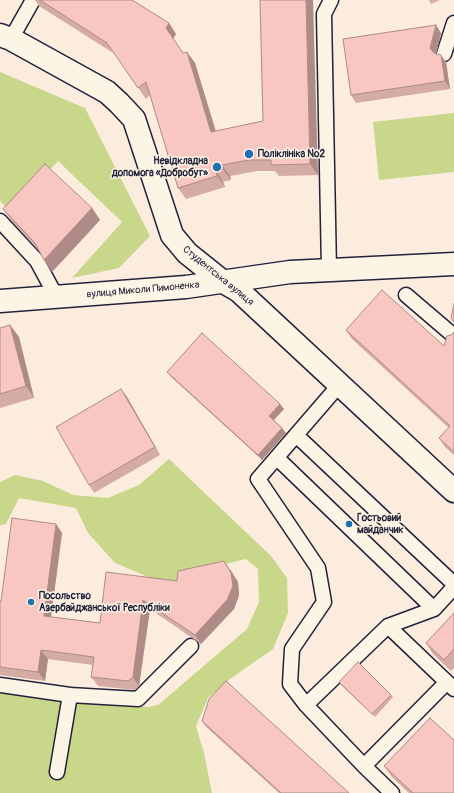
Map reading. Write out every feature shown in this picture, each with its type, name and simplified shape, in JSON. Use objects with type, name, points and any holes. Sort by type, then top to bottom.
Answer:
[{"type":"street","name":"Студентська вулиця","points":[[6,37],[107,92],[134,120],[172,235],[187,253],[222,281],[239,291],[454,491]]},
{"type":"street","name":"вулиця Миколи Пимоненка","points":[[0,301],[57,298],[186,287],[290,272],[454,264]]},
{"type":"lane","points":[[6,37],[33,0]]},
{"type":"lane","points":[[328,270],[324,14],[331,0]]},
{"type":"lane","points":[[444,54],[454,22]]},
{"type":"lane","points":[[0,221],[37,261],[57,298]]},
{"type":"lane","points":[[406,295],[454,336]]},
{"type":"lane","points":[[340,384],[258,479],[318,568],[324,602],[292,649],[290,684],[306,705],[392,793]]},
{"type":"lane","points":[[296,435],[454,584]]},
{"type":"lane","points":[[277,458],[434,609]]},
{"type":"lane","points":[[306,705],[388,626],[434,609],[454,587]]},
{"type":"lane","points":[[364,766],[450,685],[388,626]]},
{"type":"lane","points":[[0,684],[70,695],[138,700],[191,646]]},
{"type":"lane","points":[[57,772],[70,695]]},
{"type":"green space","points":[[0,72],[85,108],[150,236],[119,268],[72,278],[122,222],[58,161],[10,212],[0,201]]},
{"type":"green space","points":[[454,113],[454,172],[379,180],[373,122]]},
{"type":"green space","points":[[169,459],[271,556],[287,578],[288,613],[273,649],[230,679],[208,698],[196,726],[204,753],[212,793],[0,793],[0,692],[148,707],[158,705],[247,629],[259,602],[258,569],[246,559],[221,565],[172,587],[115,563],[88,533],[76,508],[19,498],[6,524],[0,525],[0,482],[15,475],[43,481],[73,495],[108,498],[139,485]]},
{"type":"building","points":[[40,0],[132,0],[169,23],[166,28],[183,53],[187,52],[211,132],[263,121],[260,0],[306,0],[310,164],[271,165],[271,160],[249,160],[222,165],[223,169],[216,171],[217,176],[178,188],[146,82],[138,88],[107,43]]},
{"type":"building","points":[[436,25],[430,48],[436,54],[441,55],[445,81],[351,95],[343,39]]},
{"type":"building","points":[[45,164],[92,208],[44,260],[35,243],[3,209]]},
{"type":"building","points":[[382,290],[444,346],[447,336],[454,332],[454,452],[439,438],[450,426],[346,330]]},
{"type":"building","points":[[454,304],[454,322],[451,318]]},
{"type":"building","points":[[10,325],[26,386],[0,394],[0,328]]},
{"type":"building","points":[[202,333],[280,404],[269,416],[282,428],[258,455],[167,372]]},
{"type":"building","points":[[121,389],[155,447],[89,485],[56,427]]},
{"type":"building","points":[[12,518],[56,524],[44,616],[100,623],[106,572],[177,581],[178,571],[224,561],[231,573],[233,586],[227,600],[195,635],[143,600],[133,677],[128,681],[91,677],[94,657],[41,650],[38,672],[0,667],[0,601]]},
{"type":"building","points":[[454,613],[454,649],[444,660],[426,643]]},
{"type":"building","points":[[358,662],[391,695],[372,714],[339,682]]},
{"type":"building","points":[[226,681],[349,793],[281,793],[202,721],[209,699]]},
{"type":"building","points":[[430,718],[454,740],[454,793],[413,793],[384,766]]},
{"type":"place","name":"Поліклініка №2","points":[[249,154]]},
{"type":"place","name":"Невідкладна допомога «Добробут»","points":[[217,167]]},
{"type":"place","name":"Гостьовий майданчик","points":[[349,524]]},
{"type":"place","name":"Посольство Азербайджанської Республіки","points":[[31,602]]}]
